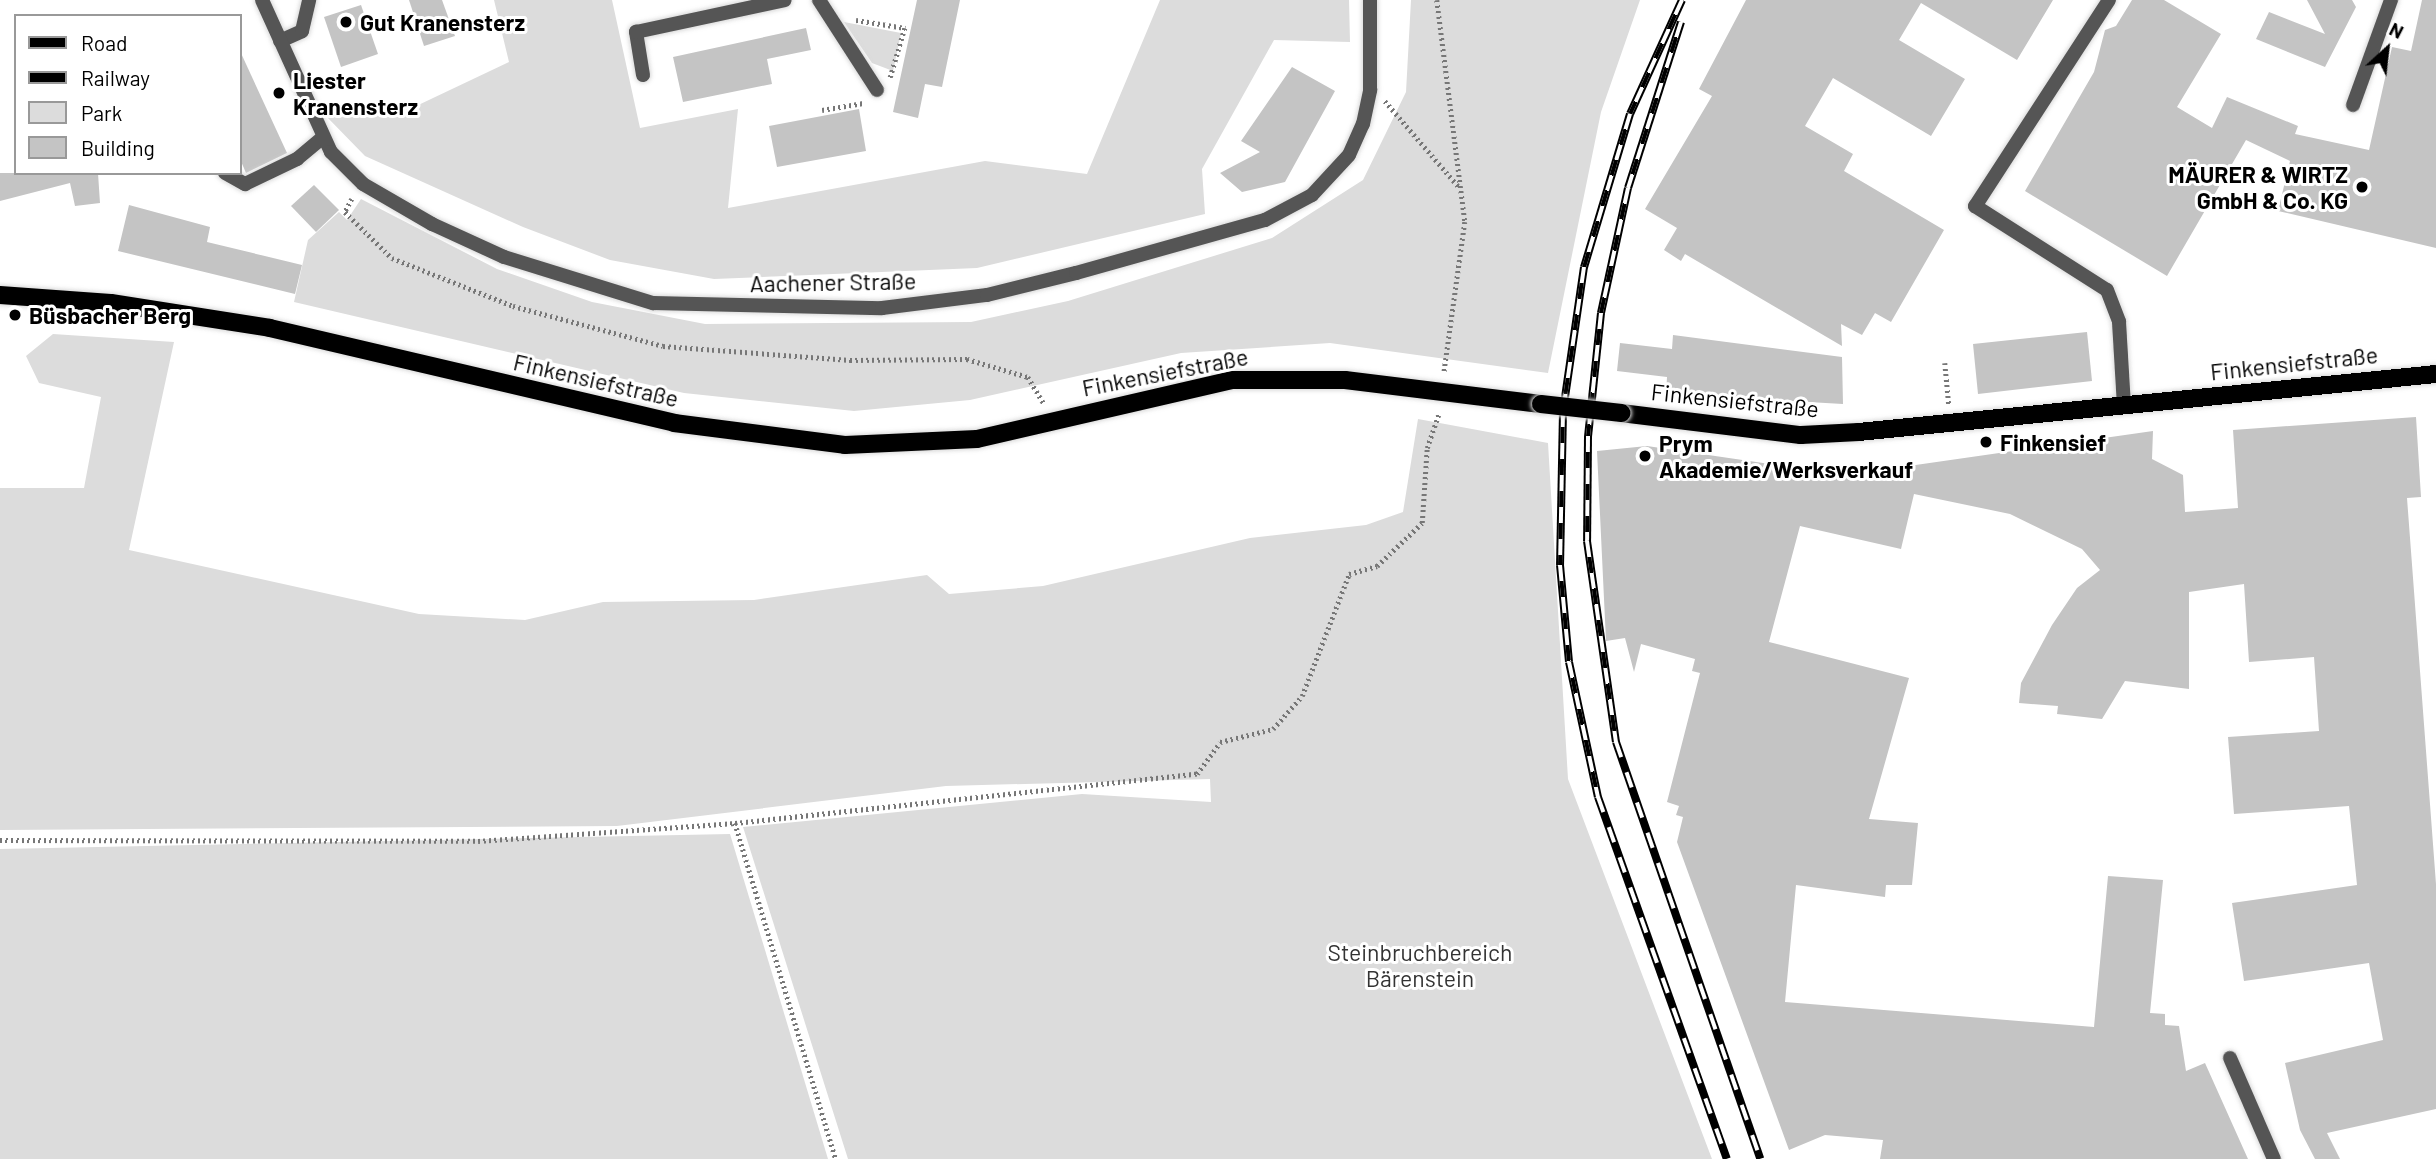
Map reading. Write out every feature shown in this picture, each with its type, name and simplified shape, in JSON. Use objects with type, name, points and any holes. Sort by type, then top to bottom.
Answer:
[{"type":"main road","name":"Finkensiefstraße","points":[[0,295],[111,303],[270,328],[674,423],[845,445],[977,439],[1232,380],[1289,377],[1444,392],[1801,435],[2124,406],[2436,373]]},
{"type":"street","name":"Aachener Straße","points":[[262,0],[323,138],[347,171],[393,202],[504,257],[597,290],[653,303],[736,307],[881,308],[987,295],[1212,236],[1312,195],[1349,155],[1363,124],[1370,90],[1370,0]]},
{"type":"street","points":[[281,41],[302,30],[309,0]]},
{"type":"street","points":[[643,75],[636,32],[785,0]]},
{"type":"street","points":[[819,0],[877,90]]},
{"type":"street","points":[[2109,0],[1975,206],[2107,290],[2119,322],[2124,406]]},
{"type":"street","points":[[2353,105],[2391,0]]},
{"type":"street","points":[[229,175],[245,184],[297,159],[323,138]]},
{"type":"street","points":[[2230,1058],[2274,1159]]},
{"type":"path","points":[[0,839],[478,841],[735,823],[1197,774],[1220,742],[1273,729],[1301,696],[1349,574],[1377,566],[1422,523],[1427,447],[1444,392],[1465,222],[1437,0]]},
{"type":"path","points":[[857,20],[905,29],[895,74]]},
{"type":"path","points":[[1397,110],[1460,187]]},
{"type":"path","points":[[345,212],[392,258],[513,306],[663,345],[850,360],[967,359],[1028,377],[1043,402]]},
{"type":"path","points":[[1945,363],[1949,397]]},
{"type":"path","points":[[735,823],[836,1159]]},
{"type":"green space","points":[[494,0],[612,0],[640,128],[738,109],[728,208],[985,161],[1087,174],[1160,0],[1349,0],[1350,42],[1274,40],[1202,169],[1205,214],[977,268],[714,279],[610,260],[523,227],[365,156],[326,116],[412,108],[509,62]]},
{"type":"green space","points":[[1411,0],[1640,0],[1601,112],[1548,373],[1330,343],[1181,353],[970,400],[854,411],[684,393],[294,302],[308,240],[339,212],[347,220],[361,199],[497,269],[592,302],[705,324],[971,322],[1068,301],[1272,238],[1363,180],[1406,92]]},
{"type":"green space","points":[[844,22],[901,33],[893,71],[872,63]]},
{"type":"green space","name":"Steinbruchbereich Bärenstein","points":[[53,334],[174,342],[129,550],[419,614],[525,620],[603,602],[754,600],[927,575],[949,594],[1043,586],[1250,538],[1366,525],[1403,512],[1418,419],[1548,443],[1568,779],[1712,1159],[848,1159],[743,827],[1082,794],[1211,802],[1210,779],[946,786],[617,826],[0,830],[0,488],[84,488],[101,397],[39,383],[26,356]]},
{"type":"green space","points":[[730,834],[828,1159],[0,1159],[0,849]]},
{"type":"building","points":[[409,0],[442,0],[455,36],[424,46]]},
{"type":"building","points":[[917,0],[960,0],[942,87],[925,84],[918,118],[893,112]]},
{"type":"building","points":[[1746,0],[2053,0],[2017,60],[1921,3],[1899,40],[1965,79],[1931,136],[1833,78],[1805,126],[1853,154],[1844,171],[1944,230],[1891,322],[1875,313],[1862,335],[1841,324],[1842,346],[1685,254],[1681,261],[1664,250],[1677,228],[1645,209],[1712,96],[1699,89]]},
{"type":"building","points":[[2132,0],[2164,0],[2221,34],[2177,107],[2212,128],[2227,97],[2298,126],[2295,134],[2369,150],[2392,47],[2411,51],[2422,0],[2436,0],[2436,248],[2278,211],[2290,161],[2246,140],[2167,276],[2025,191],[2094,72],[2105,30],[2116,26]]},
{"type":"building","points":[[2307,0],[2352,0],[2356,7],[2325,67],[2256,39],[2269,12],[2325,34]]},
{"type":"building","points":[[361,5],[378,54],[341,67],[324,17]]},
{"type":"building","points":[[806,28],[811,50],[767,59],[772,84],[683,102],[673,57]]},
{"type":"building","points":[[242,55],[287,153],[246,173],[242,164]]},
{"type":"building","points":[[1292,67],[1335,91],[1285,182],[1242,192],[1220,173],[1260,152],[1241,141]]},
{"type":"building","points":[[859,109],[866,151],[777,167],[769,126]]},
{"type":"building","points":[[0,173],[98,175],[100,203],[75,206],[70,183],[0,201]]},
{"type":"building","points":[[314,185],[339,210],[316,232],[291,206]]},
{"type":"building","points":[[129,205],[210,227],[207,242],[302,265],[295,294],[118,251]]},
{"type":"building","points":[[2087,332],[2092,381],[1978,394],[1973,344]]},
{"type":"building","points":[[1673,335],[1842,357],[1843,404],[1666,394],[1667,377],[1617,371],[1620,343],[1672,349]]},
{"type":"building","points":[[2416,417],[2421,497],[2407,498],[2436,884],[2436,1109],[2327,1133],[2340,1159],[2315,1159],[2300,1130],[2285,1063],[2383,1040],[2369,963],[2244,981],[2232,903],[2357,885],[2349,806],[2234,814],[2228,737],[2319,731],[2314,657],[2249,662],[2244,584],[2189,592],[2189,689],[2125,681],[2102,719],[2057,714],[2058,706],[2019,703],[2021,683],[2052,625],[2077,588],[2100,570],[2082,549],[2010,514],[1914,494],[1901,549],[1800,526],[1769,642],[1909,678],[1869,819],[1918,823],[1912,885],[1886,885],[1885,897],[1796,885],[1785,1002],[2094,1027],[2108,876],[2163,880],[2150,1013],[2165,1014],[2165,1025],[2179,1026],[2186,1071],[2205,1063],[2248,1159],[1880,1159],[1883,1140],[1825,1135],[1789,1150],[1677,842],[1683,817],[1676,815],[1679,806],[1667,802],[1700,673],[1692,671],[1695,659],[1641,644],[1634,672],[1625,638],[1606,641],[1597,451],[1647,446],[1846,475],[2153,431],[2152,459],[2183,475],[2185,512],[2238,508],[2233,430]]},
{"type":"railway","points":[[1682,0],[1630,114],[1584,267],[1563,411],[1560,565],[1569,662],[1598,797],[1727,1159]]},
{"type":"railway","points":[[1681,22],[1628,188],[1601,313],[1588,436],[1587,541],[1616,742],[1760,1159]]},
{"type":"place","name":"Gut Kranensterz","points":[[346,22]]},
{"type":"place","name":"Liester Kranensterz","points":[[279,93]]},
{"type":"place","name":"MÄURER & WIRTZ GmbH & Co. KG","points":[[2362,187]]},
{"type":"place","name":"Büsbacher Berg","points":[[15,315]]},
{"type":"place","name":"Finkensief","points":[[1986,442]]},
{"type":"place","name":"Prym Akademie/Werksverkauf","points":[[1645,456]]}]
